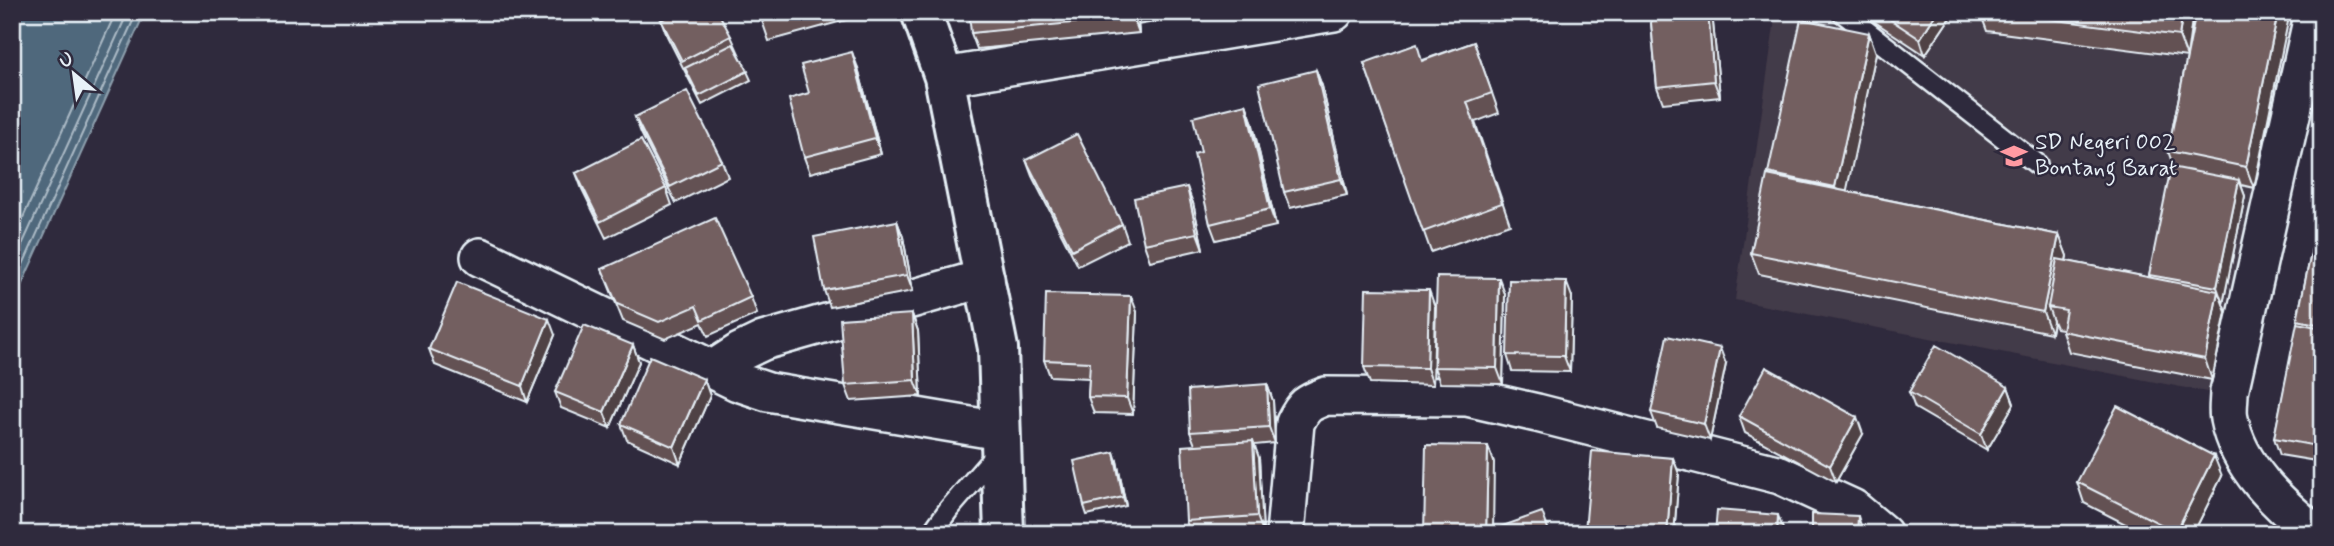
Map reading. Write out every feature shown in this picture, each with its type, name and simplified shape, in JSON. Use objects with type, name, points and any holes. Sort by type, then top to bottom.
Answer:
[{"type":"street","points":[[921,12],[944,77],[998,348],[1004,534]]},
{"type":"street","points":[[944,77],[1334,12]]},
{"type":"street","points":[[2314,12],[2229,392],[2228,416],[2235,444],[2258,477],[2279,505],[2315,534]]},
{"type":"street","points":[[480,257],[738,382],[768,392],[1000,440]]},
{"type":"street","points":[[712,370],[762,341],[985,278]]},
{"type":"street","points":[[1285,534],[1295,423],[1303,407],[1326,396],[1467,397],[1551,416],[1780,475],[1852,509],[1883,534]]},
{"type":"lane","points":[[1842,12],[2037,164]]},
{"type":"lane","points":[[931,534],[1000,440]]},
{"type":"shaded area","name":"SD Negeri 002 Bontang Barat","points":[[1776,12],[2303,12],[2222,395],[1735,300]]},
{"type":"water","points":[[12,12],[145,12],[12,306]]},
{"type":"building","points":[[676,12],[718,12],[731,36],[682,61],[661,20]]},
{"type":"building","points":[[759,12],[790,12],[761,20]]},
{"type":"building","points":[[969,12],[1133,12],[1133,17],[971,33]]},
{"type":"building","points":[[1650,12],[1708,12],[1714,81],[1657,87]]},
{"type":"building","points":[[1879,12],[1937,12],[1920,39]]},
{"type":"building","points":[[1995,12],[2183,12],[2179,36]]},
{"type":"building","points":[[2196,12],[2278,12],[2246,167],[2168,151]]},
{"type":"building","points":[[1801,19],[1869,33],[1835,187],[1768,173]]},
{"type":"building","points":[[1474,42],[1492,93],[1467,102],[1502,203],[1423,232],[1364,63],[1417,44],[1422,61]]},
{"type":"building","points":[[733,44],[748,71],[699,96],[685,68]]},
{"type":"building","points":[[852,52],[875,138],[804,157],[789,99],[809,93],[801,65]]},
{"type":"building","points":[[1316,70],[1341,179],[1284,192],[1259,84]]},
{"type":"building","points":[[687,91],[722,161],[670,187],[635,117]]},
{"type":"building","points":[[1246,104],[1270,209],[1210,224],[1194,154],[1201,152],[1193,117]]},
{"type":"building","points":[[1077,134],[1122,224],[1072,250],[1026,160]]},
{"type":"building","points":[[641,140],[666,188],[600,222],[576,173]]},
{"type":"building","points":[[2171,167],[2239,180],[2217,287],[2149,275]]},
{"type":"building","points":[[1767,175],[2059,235],[2043,312],[1751,253]]},
{"type":"building","points":[[1187,187],[1197,233],[1144,244],[1134,198]]},
{"type":"building","points":[[2322,201],[2322,325],[2297,320]]},
{"type":"building","points":[[715,218],[751,297],[702,320],[696,306],[659,322],[617,304],[602,269]]},
{"type":"building","points":[[897,221],[907,275],[824,290],[814,237]]},
{"type":"building","points":[[2057,259],[2218,291],[2205,359],[2062,331],[2066,310],[2048,307]]},
{"type":"building","points":[[1437,277],[1499,278],[1497,368],[1434,367]]},
{"type":"building","points":[[1509,280],[1566,281],[1564,356],[1507,355]]},
{"type":"building","points":[[457,282],[549,319],[522,386],[429,349]]},
{"type":"building","points":[[1366,289],[1429,290],[1427,368],[1364,367]]},
{"type":"building","points":[[1046,294],[1131,296],[1127,398],[1088,397],[1090,362],[1044,360]]},
{"type":"building","points":[[912,314],[915,380],[845,385],[840,319]]},
{"type":"building","points":[[2297,323],[2322,328],[2322,447],[2274,438]]},
{"type":"building","points":[[584,325],[633,345],[604,412],[555,392]]},
{"type":"building","points":[[1667,336],[1720,348],[1704,424],[1651,412]]},
{"type":"building","points":[[1936,345],[2008,387],[1981,434],[1909,392]]},
{"type":"building","points":[[650,356],[704,379],[674,447],[621,424]]},
{"type":"building","points":[[1766,367],[1857,417],[1830,466],[1739,416]]},
{"type":"building","points":[[1267,384],[1269,427],[1190,432],[1188,390]]},
{"type":"building","points":[[2117,406],[2214,456],[2176,532],[2077,482]]},
{"type":"building","points":[[1253,441],[1257,516],[1186,521],[1182,446]]},
{"type":"building","points":[[1426,445],[1488,446],[1486,534],[1424,534]]},
{"type":"building","points":[[1592,451],[1673,458],[1667,534],[1585,531]]},
{"type":"building","points":[[1114,452],[1123,497],[1084,506],[1074,461]]},
{"type":"building","points":[[1717,510],[1778,515],[1777,534],[1715,534]]},
{"type":"building","points":[[1542,512],[1550,534],[1499,534],[1497,528]]},
{"type":"building","points":[[1812,514],[1858,516],[1857,534],[1812,534]]},
{"type":"place","name":"SD Negeri 002 Bontang Barat","points":[[2014,156]]}]
